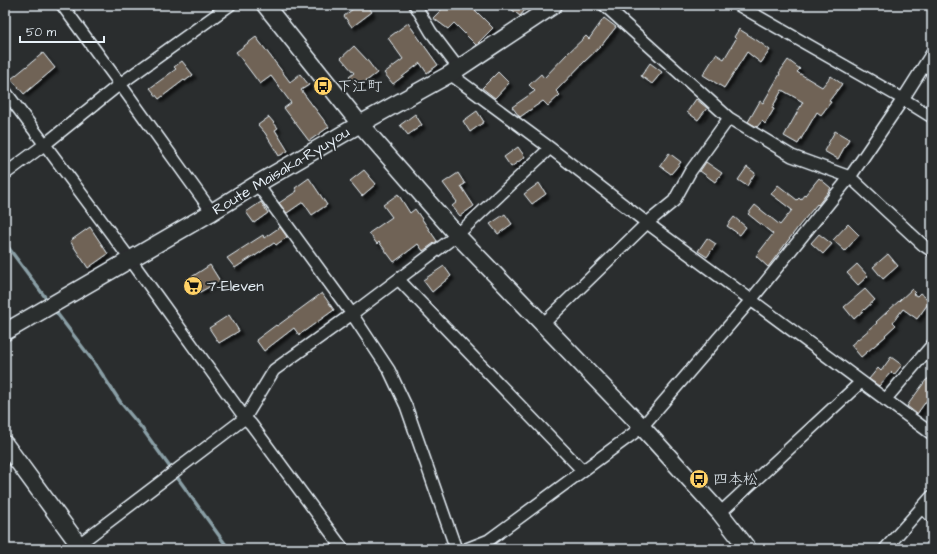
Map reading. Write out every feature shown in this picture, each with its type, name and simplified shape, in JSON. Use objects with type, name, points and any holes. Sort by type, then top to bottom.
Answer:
[{"type":"street","points":[[62,5],[212,212]]},
{"type":"street","points":[[5,174],[120,84],[230,5]]},
{"type":"street","points":[[266,5],[360,124],[457,235],[642,427],[720,512],[748,549]]},
{"type":"street","points":[[415,5],[454,71],[647,224],[932,434]]},
{"type":"street","name":"Route Maisaka-Ryuyou","points":[[5,332],[360,124],[454,71],[554,5]]},
{"type":"street","points":[[604,5],[729,118],[792,156],[850,177],[923,246],[932,251]]},
{"type":"street","points":[[738,5],[932,117]]},
{"type":"street","points":[[466,549],[489,540],[642,427],[751,300],[850,177],[932,53]]},
{"type":"street","points":[[5,91],[343,549]]},
{"type":"street","points":[[543,324],[647,224],[674,201],[690,172],[729,118]]},
{"type":"street","points":[[5,444],[78,547],[245,418],[274,370],[399,280],[457,235],[550,148]]},
{"type":"street","points":[[257,184],[352,314],[389,370],[406,406],[456,549]]},
{"type":"street","points":[[399,280],[582,470]]},
{"type":"street","points":[[885,400],[932,344]]},
{"type":"street","points":[[720,512],[861,382]]},
{"type":"street","points":[[885,549],[932,496]]},
{"type":"street","points":[[922,507],[932,517]]},
{"type":"building","points":[[358,5],[367,5],[372,12],[352,27],[344,16]]},
{"type":"building","points":[[446,5],[466,5],[473,10],[474,9],[493,28],[476,45],[454,23],[448,29],[433,18]]},
{"type":"building","points":[[506,5],[529,5],[520,16]]},
{"type":"building","points":[[604,18],[616,27],[601,46],[556,91],[560,95],[548,106],[543,101],[520,117],[512,107],[535,91],[529,85],[541,74],[544,78],[586,36],[589,39]]},
{"type":"building","points":[[408,23],[438,65],[427,73],[420,63],[393,84],[384,73],[403,59],[388,38]]},
{"type":"building","points":[[739,29],[770,50],[761,63],[747,52],[724,88],[703,75],[716,54],[724,59],[736,39],[734,37]]},
{"type":"building","points":[[256,37],[290,82],[300,74],[309,85],[301,90],[329,127],[309,141],[284,108],[291,103],[271,76],[260,84],[236,52]]},
{"type":"building","points":[[354,46],[377,73],[357,88],[349,77],[354,73],[341,58]]},
{"type":"building","points":[[43,53],[55,68],[24,94],[11,79]]},
{"type":"building","points":[[788,60],[800,69],[797,72],[822,87],[831,76],[842,84],[829,101],[831,102],[821,115],[817,112],[798,144],[784,136],[803,102],[782,90],[772,108],[774,109],[765,124],[762,121],[757,127],[748,122],[760,101],[763,103],[780,74],[779,73]]},
{"type":"building","points":[[182,61],[193,75],[159,99],[150,88],[176,69],[174,67]]},
{"type":"building","points":[[650,63],[662,72],[652,84],[641,76]]},
{"type":"building","points":[[498,72],[509,83],[495,98],[482,88]]},
{"type":"building","points":[[696,99],[707,108],[698,120],[687,112]]},
{"type":"building","points":[[477,111],[484,122],[470,132],[463,121]]},
{"type":"building","points":[[415,114],[422,125],[408,135],[400,125]]},
{"type":"building","points":[[269,117],[278,128],[275,130],[288,151],[279,156],[265,133],[258,125]]},
{"type":"building","points":[[835,131],[849,139],[838,159],[824,151]]},
{"type":"building","points":[[518,147],[525,157],[511,167],[504,157]]},
{"type":"building","points":[[669,153],[681,162],[671,174],[660,166]]},
{"type":"building","points":[[706,162],[722,173],[715,182],[700,171]]},
{"type":"building","points":[[747,167],[755,173],[747,186],[738,180]]},
{"type":"building","points":[[364,170],[376,184],[362,196],[350,181]]},
{"type":"building","points":[[458,173],[465,184],[461,186],[474,206],[460,216],[452,206],[457,202],[443,183]]},
{"type":"building","points":[[309,178],[327,205],[312,215],[303,202],[287,213],[279,203],[297,191],[295,188]]},
{"type":"building","points":[[819,178],[831,188],[799,226],[768,267],[756,256],[773,234],[748,214],[755,205],[780,225],[792,210],[771,194],[778,185],[797,200],[799,198],[801,200]]},
{"type":"building","points":[[539,183],[546,194],[532,204],[524,194]]},
{"type":"building","points":[[398,194],[410,213],[415,209],[437,241],[423,251],[418,244],[394,262],[379,242],[377,244],[369,233],[392,217],[383,205]]},
{"type":"building","points":[[261,202],[268,213],[254,223],[246,212]]},
{"type":"building","points":[[505,214],[512,224],[498,234],[490,224]]},
{"type":"building","points":[[734,217],[746,227],[740,235],[727,226]]},
{"type":"building","points":[[848,224],[859,235],[845,251],[833,240]]},
{"type":"building","points":[[90,227],[108,254],[88,268],[70,241]]},
{"type":"building","points":[[280,227],[287,237],[276,245],[274,243],[235,268],[227,258],[263,235],[264,238]]},
{"type":"building","points":[[819,234],[832,244],[823,254],[811,243]]},
{"type":"building","points":[[707,238],[716,244],[707,257],[698,251]]},
{"type":"building","points":[[888,254],[898,266],[883,279],[873,267]]},
{"type":"building","points":[[857,264],[868,276],[858,285],[847,273]]},
{"type":"building","points":[[210,265],[220,281],[200,292],[190,278]]},
{"type":"building","points":[[444,266],[451,276],[432,292],[423,280]]},
{"type":"building","points":[[865,289],[875,300],[854,319],[844,307]]},
{"type":"building","points":[[912,289],[915,292],[913,294],[917,296],[920,293],[930,301],[917,319],[903,309],[893,322],[896,325],[885,335],[886,336],[861,357],[851,345],[877,323],[876,322]]},
{"type":"building","points":[[322,293],[334,310],[299,335],[294,328],[264,351],[256,340]]},
{"type":"building","points":[[229,315],[239,331],[219,343],[209,328]]},
{"type":"building","points":[[891,357],[902,365],[894,375],[891,372],[879,386],[869,379],[878,368],[881,371]]},
{"type":"building","points":[[932,373],[932,393],[917,414],[907,406]]},
{"type":"waterway","points":[[5,243],[48,301]]},
{"type":"waterway","points":[[53,308],[229,549]]},
{"type":"place","name":"下江町","points":[[323,86]]},
{"type":"place","name":"7-Eleven","points":[[193,286]]},
{"type":"place","name":"四本松","points":[[699,479]]}]
